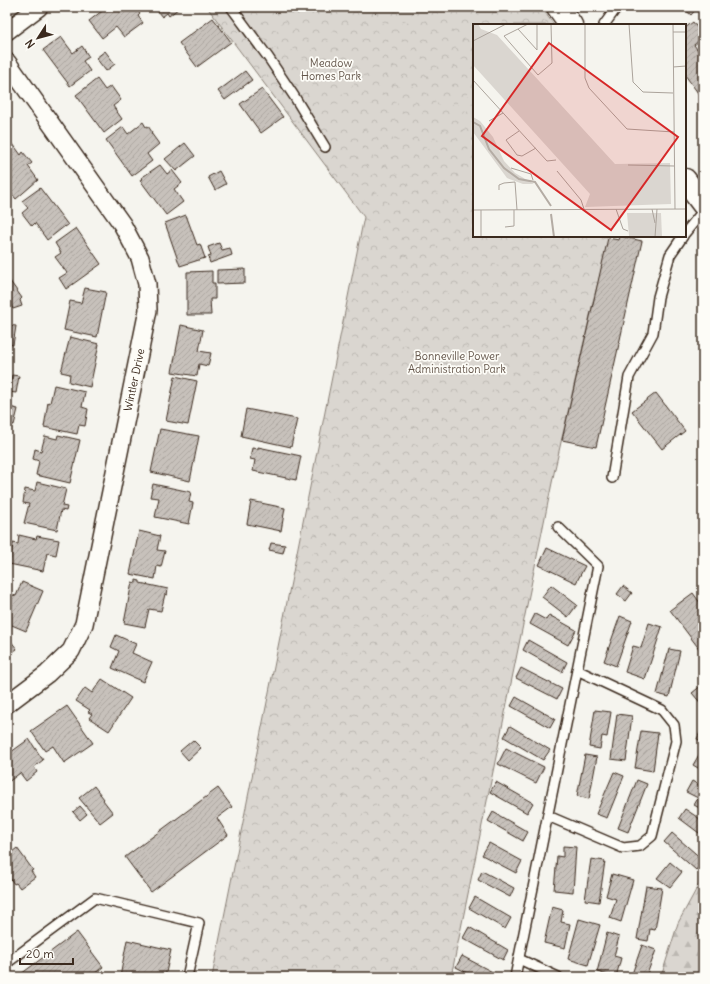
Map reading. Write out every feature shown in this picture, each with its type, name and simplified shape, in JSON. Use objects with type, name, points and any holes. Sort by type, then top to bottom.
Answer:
[{"type":"street","points":[[7,31],[39,7]]},
{"type":"street","points":[[558,7],[570,24]]},
{"type":"street","name":"Wintler Drive","points":[[7,62],[122,224],[140,258],[147,284],[148,310],[84,624],[71,651],[47,674],[7,704]]},
{"type":"street","points":[[686,181],[703,204]]},
{"type":"lane","points":[[231,7],[268,57],[325,147]]},
{"type":"lane","points":[[605,24],[617,7]]},
{"type":"lane","points":[[686,233],[703,211]]},
{"type":"lane","points":[[612,478],[629,377],[653,333],[658,297],[670,255],[682,237]]},
{"type":"lane","points":[[515,977],[598,566],[558,527]]},
{"type":"lane","points":[[548,816],[623,848],[640,846],[652,836],[676,741],[674,726],[662,710],[577,670]]},
{"type":"lane","points":[[7,963],[95,898],[199,923],[187,977]]},
{"type":"lane","points":[[519,959],[558,977]]},
{"type":"green space","name":"Bonneville Power Administration Park","points":[[207,7],[541,7],[553,24],[473,24],[473,237],[610,237],[594,298],[554,473],[451,977],[212,977],[364,217]]},
{"type":"green space","points":[[703,877],[703,977],[661,977],[678,923]]},
{"type":"building","points":[[107,7],[135,7],[140,14],[138,16],[143,23],[124,37],[116,27],[102,38],[89,21]]},
{"type":"building","points":[[154,7],[179,8],[169,16],[167,13],[162,17]]},
{"type":"building","points":[[682,7],[703,7],[703,13],[697,8],[691,15]]},
{"type":"building","points":[[213,18],[231,42],[197,67],[179,43]]},
{"type":"building","points":[[693,22],[703,36],[703,38],[694,45],[703,57],[703,100],[686,76],[686,27]]},
{"type":"building","points":[[61,37],[73,53],[82,46],[89,57],[83,61],[90,71],[70,86],[43,50]]},
{"type":"building","points":[[105,51],[115,64],[106,71],[96,58]]},
{"type":"building","points":[[245,71],[252,80],[225,100],[218,91]]},
{"type":"building","points":[[97,79],[105,90],[111,86],[121,100],[113,106],[122,119],[104,133],[76,95]]},
{"type":"building","points":[[262,89],[283,117],[261,133],[240,104]]},
{"type":"building","points":[[143,122],[146,127],[148,126],[159,144],[147,154],[152,161],[132,176],[106,140],[123,127],[128,134]]},
{"type":"building","points":[[185,143],[195,156],[176,171],[165,159]]},
{"type":"building","points":[[13,144],[21,155],[23,152],[32,163],[28,166],[38,180],[16,199],[7,188],[7,149]]},
{"type":"building","points":[[160,165],[167,174],[172,170],[182,183],[174,189],[183,202],[166,215],[140,180]]},
{"type":"building","points":[[219,171],[226,184],[215,190],[208,177]]},
{"type":"building","points":[[40,188],[68,225],[47,240],[35,223],[32,226],[22,213],[28,208],[22,201]]},
{"type":"building","points":[[186,215],[197,245],[200,244],[205,258],[180,266],[165,223]]},
{"type":"building","points":[[76,228],[101,264],[66,289],[59,278],[67,273],[55,257],[61,253],[55,243]]},
{"type":"building","points":[[620,237],[624,237],[642,241],[596,447],[562,440],[608,238],[619,240]]},
{"type":"building","points":[[219,243],[222,250],[230,248],[232,255],[210,263],[208,257],[211,256],[208,247]]},
{"type":"building","points":[[245,269],[245,283],[217,284],[217,270]]},
{"type":"building","points":[[212,271],[212,283],[215,283],[215,299],[210,299],[211,315],[187,315],[187,272]]},
{"type":"building","points":[[7,277],[22,298],[20,300],[22,306],[13,309],[10,303],[7,305]]},
{"type":"building","points":[[85,288],[106,292],[97,337],[64,330],[70,301],[81,303]]},
{"type":"building","points":[[7,325],[16,326],[13,345],[7,344]]},
{"type":"building","points":[[181,325],[203,330],[199,351],[211,353],[208,366],[199,364],[197,376],[172,372]]},
{"type":"building","points":[[70,337],[99,344],[90,387],[69,382],[70,374],[61,372]]},
{"type":"building","points":[[12,375],[19,376],[16,393],[9,392]]},
{"type":"building","points":[[175,376],[197,381],[188,425],[166,421]]},
{"type":"building","points":[[54,385],[85,392],[82,407],[88,409],[85,426],[79,425],[77,434],[44,427],[48,402],[50,403]]},
{"type":"building","points":[[656,393],[685,431],[662,449],[632,411]]},
{"type":"building","points":[[9,407],[18,409],[14,425],[7,424]]},
{"type":"building","points":[[246,409],[297,419],[291,447],[241,436]]},
{"type":"building","points":[[160,429],[199,436],[190,481],[151,472]]},
{"type":"building","points":[[58,435],[80,440],[70,483],[36,475],[39,461],[33,459],[35,449],[41,451],[45,436],[57,439]]},
{"type":"building","points":[[258,447],[301,456],[296,480],[253,471],[255,460],[250,459],[252,448],[258,449]]},
{"type":"building","points":[[37,482],[66,489],[62,506],[67,507],[66,511],[61,510],[57,530],[24,523],[29,504],[23,503],[25,489],[35,491]]},
{"type":"building","points":[[153,484],[191,492],[189,502],[193,503],[189,524],[155,517],[159,498],[150,497]]},
{"type":"building","points":[[251,501],[285,508],[281,531],[247,524]]},
{"type":"building","points":[[139,531],[160,536],[157,550],[165,551],[161,567],[157,566],[155,579],[130,574]]},
{"type":"building","points":[[19,535],[36,539],[37,536],[59,540],[56,555],[47,553],[43,571],[9,564],[13,543],[18,544]]},
{"type":"building","points":[[271,543],[285,545],[283,553],[269,550]]},
{"type":"building","points":[[547,548],[585,566],[576,583],[539,565]]},
{"type":"building","points":[[136,580],[140,581],[140,583],[168,589],[167,595],[165,594],[161,611],[149,609],[145,627],[124,623],[132,582],[136,583]]},
{"type":"building","points":[[22,582],[43,591],[26,631],[7,623],[7,593],[16,596]]},
{"type":"building","points":[[551,585],[577,605],[568,617],[542,597]]},
{"type":"building","points":[[623,586],[632,593],[626,601],[617,594]]},
{"type":"building","points":[[693,593],[703,607],[703,654],[670,610]]},
{"type":"building","points":[[535,614],[546,620],[549,615],[576,630],[568,645],[530,624]]},
{"type":"building","points":[[620,616],[632,621],[616,666],[604,661]]},
{"type":"building","points":[[649,623],[662,627],[645,679],[625,672],[633,646],[641,648]]},
{"type":"building","points":[[116,635],[136,644],[132,653],[152,662],[143,682],[112,668],[119,651],[111,647]]},
{"type":"building","points":[[7,636],[17,649],[7,656]]},
{"type":"building","points":[[528,640],[567,662],[562,672],[523,650]]},
{"type":"building","points":[[669,649],[680,651],[669,697],[657,694]]},
{"type":"building","points":[[521,668],[562,689],[557,699],[516,678]]},
{"type":"building","points":[[102,679],[131,698],[109,731],[89,718],[92,714],[88,712],[90,710],[76,701],[85,688],[92,693]]},
{"type":"building","points":[[702,685],[703,687],[703,706],[692,693]]},
{"type":"building","points":[[516,697],[555,719],[550,728],[511,706]]},
{"type":"building","points":[[67,706],[93,743],[64,763],[53,746],[45,751],[31,731]]},
{"type":"building","points":[[595,710],[611,712],[607,737],[602,736],[600,749],[589,747]]},
{"type":"building","points":[[617,714],[632,716],[626,761],[611,759]]},
{"type":"building","points":[[510,726],[550,750],[543,760],[504,737]]},
{"type":"building","points":[[703,726],[703,742],[697,739]]},
{"type":"building","points":[[641,731],[658,733],[653,771],[635,768]]},
{"type":"building","points":[[29,739],[43,760],[34,767],[37,772],[26,781],[20,773],[7,783],[7,755]]},
{"type":"building","points":[[193,740],[201,748],[188,760],[180,751]]},
{"type":"building","points":[[506,748],[544,767],[536,783],[498,764]]},
{"type":"building","points":[[700,753],[703,754],[703,771],[693,765]]},
{"type":"building","points":[[585,755],[597,757],[589,799],[577,796]]},
{"type":"building","points":[[614,772],[624,776],[607,818],[596,814]]},
{"type":"building","points":[[637,780],[647,784],[628,832],[618,828]]},
{"type":"building","points":[[692,781],[703,787],[703,810],[694,805],[698,798],[686,792]]},
{"type":"building","points":[[496,782],[533,803],[527,813],[490,792]]},
{"type":"building","points":[[94,786],[113,813],[100,823],[79,798]]},
{"type":"building","points":[[218,788],[232,807],[217,818],[228,835],[151,892],[125,857]]},
{"type":"building","points":[[80,806],[87,814],[80,820],[73,812]]},
{"type":"building","points":[[685,809],[703,821],[703,836],[679,818]]},
{"type":"building","points":[[493,812],[528,832],[523,841],[488,821]]},
{"type":"building","points":[[672,833],[703,860],[696,870],[664,842]]},
{"type":"building","points":[[489,843],[522,861],[516,873],[482,855]]},
{"type":"building","points":[[563,846],[576,847],[573,892],[554,890],[557,856],[563,857]]},
{"type":"building","points":[[17,848],[33,870],[31,871],[35,877],[20,888],[16,883],[14,884],[7,874],[7,856]]},
{"type":"building","points":[[591,859],[605,861],[599,902],[585,900]]},
{"type":"building","points":[[670,862],[682,872],[670,887],[657,878]]},
{"type":"building","points":[[482,871],[514,888],[510,897],[478,880]]},
{"type":"building","points":[[612,874],[633,880],[621,922],[610,918],[616,899],[606,896]]},
{"type":"building","points":[[646,886],[662,888],[655,930],[650,929],[648,941],[637,939]]},
{"type":"building","points":[[475,897],[511,918],[505,929],[469,908]]},
{"type":"building","points":[[552,907],[563,910],[561,922],[570,924],[565,948],[544,943]]},
{"type":"building","points":[[579,919],[600,925],[588,965],[568,959]]},
{"type":"building","points":[[469,927],[508,950],[503,960],[463,938]]},
{"type":"building","points":[[77,932],[103,967],[90,977],[17,977]]},
{"type":"building","points":[[607,933],[619,937],[614,956],[621,958],[616,977],[597,972]]},
{"type":"building","points":[[127,940],[171,950],[165,977],[120,977]]},
{"type":"building","points":[[642,945],[656,950],[646,977],[631,977]]},
{"type":"building","points":[[462,956],[502,977],[475,977],[456,967]]},
{"type":"park label","name":"Meadow Homes Park","points":[[331,69]]}]
